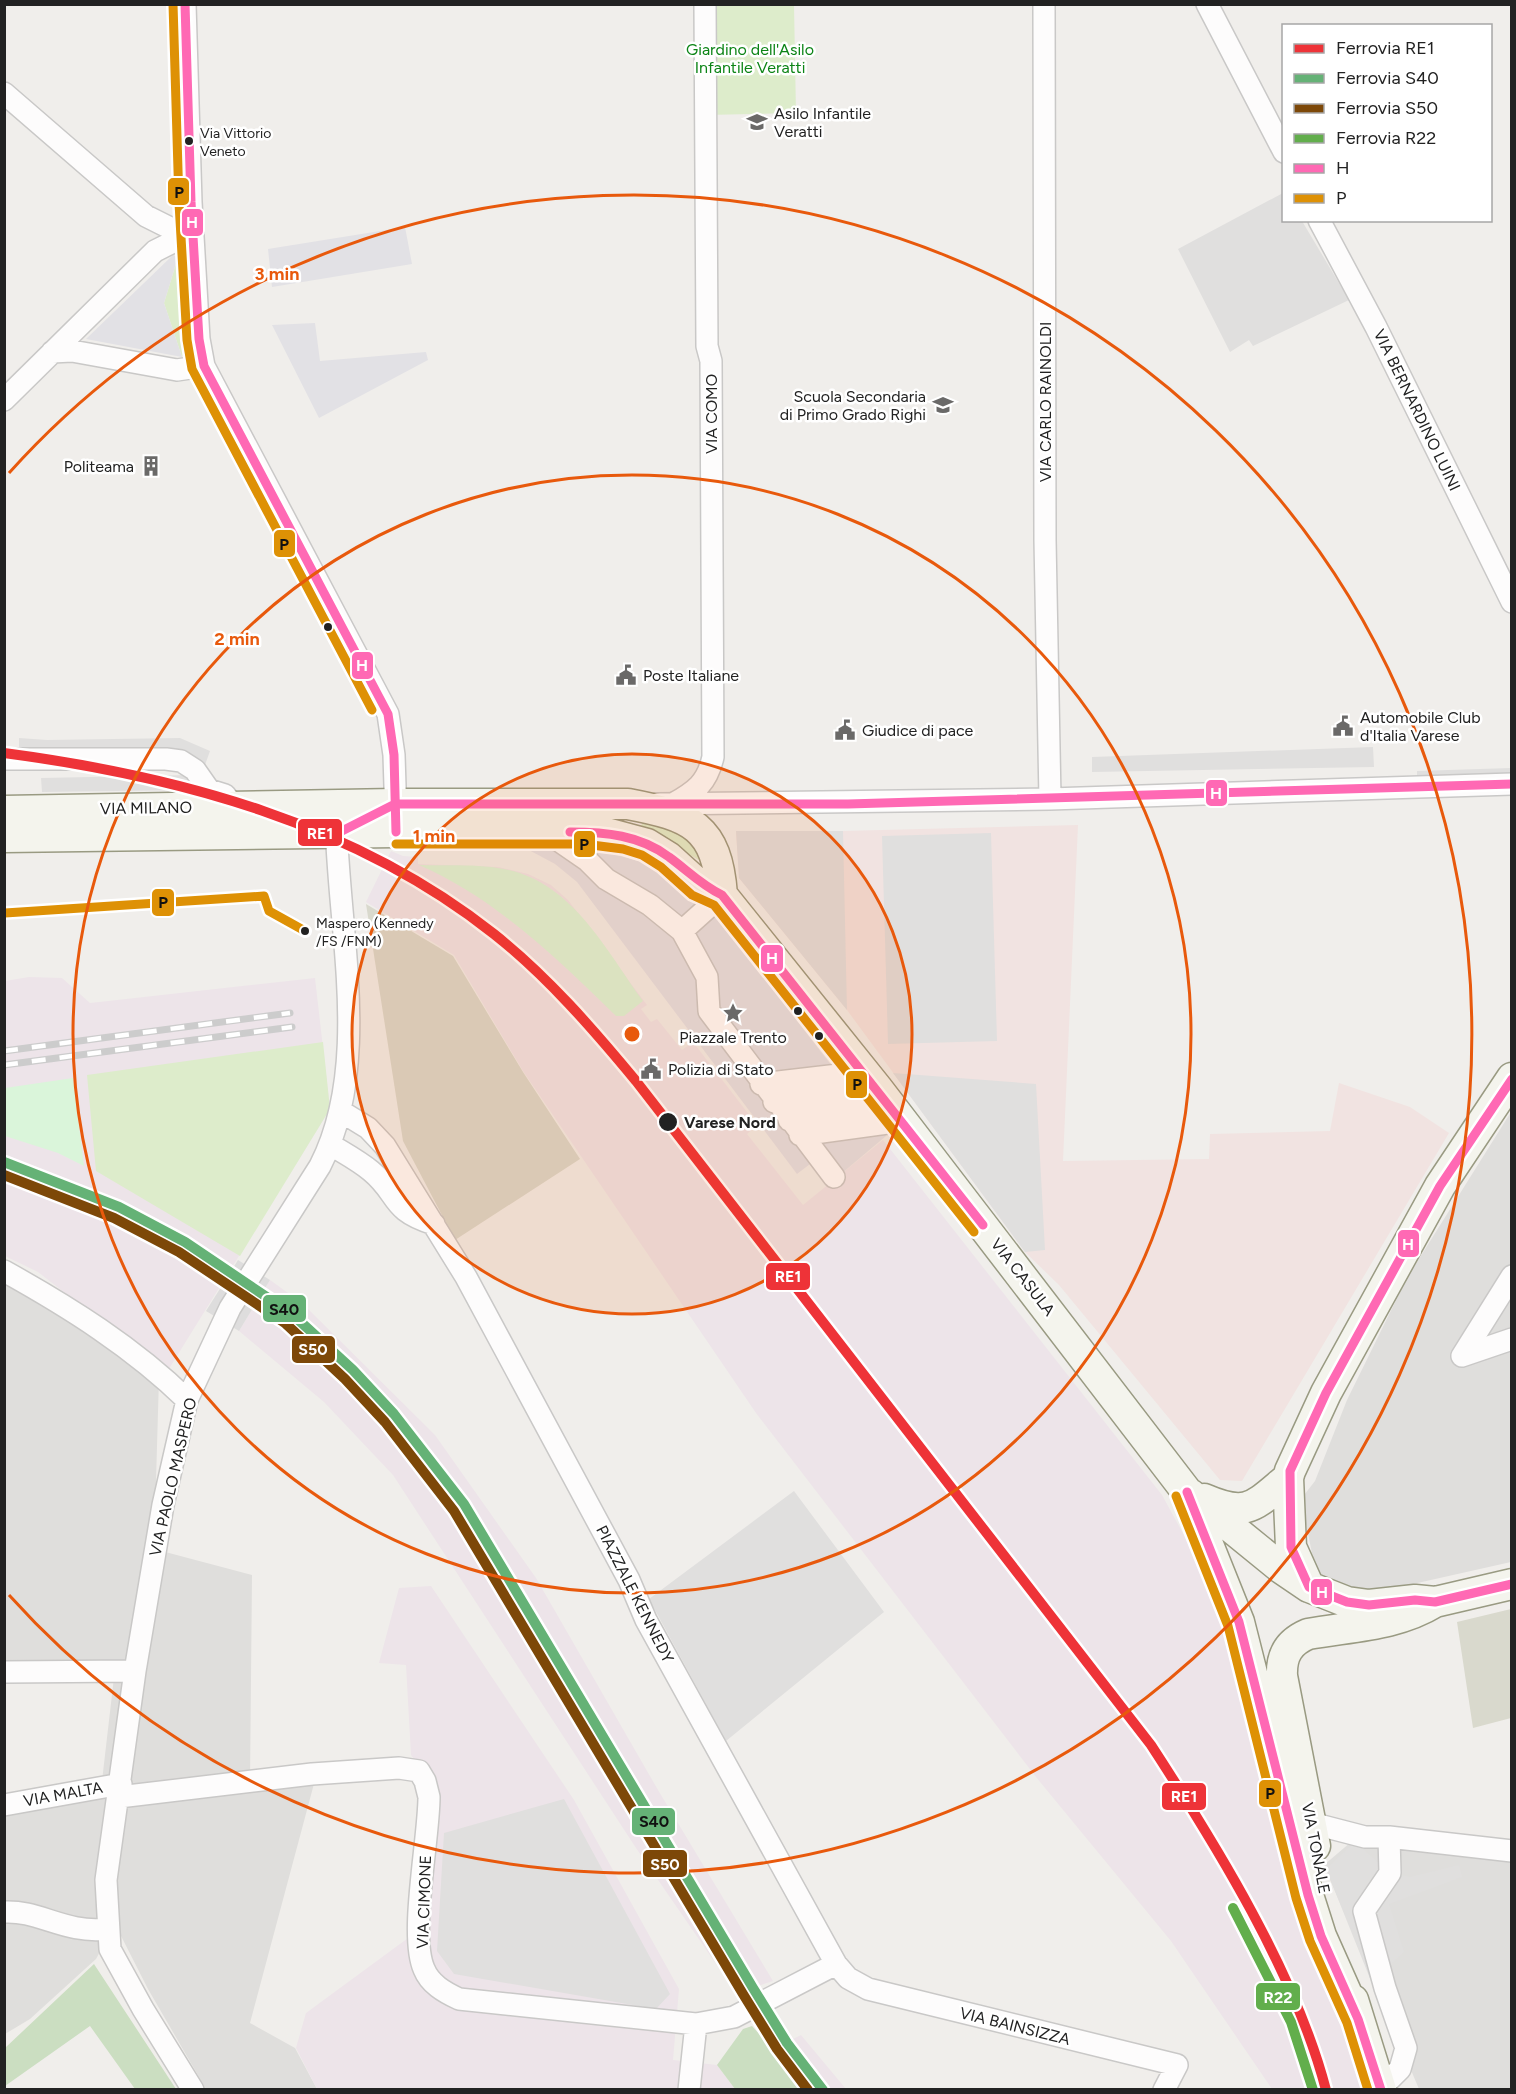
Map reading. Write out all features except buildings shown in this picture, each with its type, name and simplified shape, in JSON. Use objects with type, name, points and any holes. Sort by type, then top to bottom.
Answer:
[{"type":"main road","name":"VIA MILANO","points":[[4,837],[628,804]]},
{"type":"main road","points":[[628,804],[659,810],[695,825],[716,852],[722,895]]},
{"type":"main road","name":"VIA MILANO","points":[[4,811],[234,807],[336,820]]},
{"type":"main road","name":"VIA MILANO","points":[[396,818],[521,831],[585,832]]},
{"type":"main road","name":"VIA CASULA","points":[[585,832],[626,837],[647,844],[668,857],[699,885],[722,895],[883,1097],[1187,1492]]},
{"type":"main road","points":[[1187,1492],[1222,1507],[1242,1510],[1259,1502],[1288,1478],[1326,1394],[1440,1186],[1512,1078]]},
{"type":"main road","points":[[1288,1478],[1291,1547],[1309,1587]]},
{"type":"main road","points":[[1187,1492],[1281,1568],[1309,1587],[1347,1602],[1369,1605],[1415,1600],[1435,1602]]},
{"type":"main road","points":[[1187,1492],[1269,1680]]},
{"type":"main road","points":[[1269,1680],[1289,1646],[1298,1638],[1321,1632],[1382,1623],[1415,1614],[1435,1602],[1512,1584]]},
{"type":"main road","name":"VIA TONALE","points":[[1269,1680],[1311,1823],[1323,1890],[1358,2019],[1381,2089]]},
{"type":"main road","name":"VIA TONALE","points":[[1269,1680],[1308,1895],[1322,1936],[1358,2019]]},
{"type":"street","points":[[184,4],[193,232],[199,339],[204,366],[387,714],[393,738],[396,818]]},
{"type":"street","name":"VIA COMO","points":[[671,805],[702,787],[713,757],[711,361],[707,346],[705,4]]},
{"type":"street","name":"VIA CARLO RAINOLDI","points":[[1044,4],[1045,540],[1050,799]]},
{"type":"street","points":[[1207,4],[1282,148]]},
{"type":"street","points":[[4,93],[146,216],[170,228],[193,232]]},
{"type":"street","name":"VIA BERNARDINO LUINI","points":[[1320,222],[1376,327],[1512,602]]},
{"type":"street","points":[[4,400],[155,251],[193,232]]},
{"type":"street","points":[[52,352],[72,351],[177,370],[204,366]]},
{"type":"street","points":[[4,759],[150,757],[181,761],[195,770],[209,790],[225,795],[234,807]]},
{"type":"street","name":"VIA MILANO","points":[[628,804],[1050,799],[1512,784]]},
{"type":"street","name":"VIA PAOLO MASPERO","points":[[193,2090],[143,2009],[110,1948],[107,1929],[106,1880],[135,1671],[163,1505],[187,1400],[230,1308],[331,1145],[342,1112],[350,1039],[336,820]]},
{"type":"street","points":[[521,831],[558,840],[587,860],[606,879],[650,905],[681,931],[707,976],[709,1011],[774,1102],[834,1177]]},
{"type":"street","points":[[681,931],[722,895]]},
{"type":"street","points":[[761,1084],[883,1097]]},
{"type":"street","points":[[774,1102],[883,1097]]},
{"type":"street","points":[[795,1127],[883,1097]]},
{"type":"street","name":"PIAZZALE KENNEDY","points":[[342,1112],[368,1128],[386,1146],[466,1277],[629,1580],[646,1620],[836,1964]]},
{"type":"street","points":[[331,1145],[370,1169],[384,1183],[395,1203],[412,1218],[434,1224]]},
{"type":"street","points":[[4,1271],[84,1319],[164,1377],[187,1400]]},
{"type":"street","points":[[1512,1276],[1462,1356],[1512,1339]]},
{"type":"street","points":[[4,1672],[135,1671]]},
{"type":"street","name":"VIA CIMONE","points":[[120,1790],[312,1774],[414,1769],[423,1774],[429,1797],[420,1944],[423,1968],[437,1987],[459,1999],[696,2024],[734,2017],[836,1964]]},
{"type":"street","name":"VIA MALTA","points":[[14,1803],[120,1790]]},
{"type":"street","points":[[1311,1823],[1365,1837],[1389,1837],[1512,1851]]},
{"type":"street","name":"VIA TONALE","points":[[1381,2089],[1400,2069],[1406,2049],[1385,1988],[1364,1911],[1390,1873],[1389,1837]]},
{"type":"street","points":[[4,1912],[74,1929],[88,1931],[107,1929]]},
{"type":"street","name":"VIA BAINSIZZA","points":[[836,1964],[848,1978],[868,1989],[1177,2065],[1164,2090]]},
{"type":"street","points":[[688,2090],[696,2024]]},
{"type":"shaded area","points":[[1282,194],[1282,222],[1303,222],[1349,300],[1253,346],[1249,340],[1230,352],[1178,249]]},
{"type":"shaded area","points":[[405,227],[412,264],[272,287],[268,249]]},
{"type":"shaded area","points":[[173,255],[178,257],[164,303],[182,357],[86,339]]},
{"type":"shaded area","points":[[315,323],[320,361],[426,352],[428,360],[319,418],[272,325]]},
{"type":"shaded area","points":[[19,738],[47,740],[180,738],[210,751],[205,765],[177,753],[19,751]]},
{"type":"shaded area","points":[[1373,747],[1374,767],[1092,772],[1092,757]]},
{"type":"shaded area","points":[[1511,768],[1511,777],[1417,780],[1417,771]]},
{"type":"shaded area","points":[[190,775],[191,790],[42,792],[41,778]]},
{"type":"shaded area","points":[[1078,825],[1063,1161],[1209,1159],[1210,1134],[1330,1131],[1339,1083],[1410,1107],[1449,1133],[1242,1481],[1220,1480],[1059,1285],[1025,1252],[847,1010],[739,878],[736,831],[843,831]]},
{"type":"shaded area","points":[[736,831],[843,831],[847,1010],[739,878]]},
{"type":"shaded area","points":[[991,833],[997,1041],[888,1044],[882,836]]},
{"type":"shaded area","name":"Piazzale Trento","points":[[527,849],[605,852],[650,864],[668,874],[723,925],[886,1136],[828,1185],[810,1164],[797,1174],[577,882],[555,864]]},
{"type":"shaded area","points":[[391,851],[403,856],[418,857],[418,864],[498,867],[528,874],[551,885],[568,900],[647,1005],[641,1009],[651,1022],[657,1019],[682,1050],[693,1042],[757,1125],[747,1134],[803,1205],[883,1140],[1162,1495],[1197,1559],[1235,1662],[1298,1890],[1365,2089],[1272,2089],[1171,1941],[1036,1777],[756,1413],[523,1071],[454,955],[366,902]]},
{"type":"shaded area","points":[[366,904],[453,956],[523,1072],[580,1159],[455,1240],[403,1141]]},
{"type":"shaded area","points":[[29,977],[62,978],[90,1003],[315,978],[330,1109],[167,1372],[38,1272],[5,1256],[5,981]]},
{"type":"shaded area","points":[[893,1073],[1036,1084],[1045,1250],[1025,1252]]},
{"type":"shaded area","points":[[1511,1112],[1511,1562],[1355,1597],[1317,1578],[1301,1499],[1315,1481],[1347,1400],[1407,1278]]},
{"type":"shaded area","points":[[5,1268],[159,1378],[154,1549],[252,1575],[250,1783],[315,1780],[250,2023],[295,2048],[317,2089],[206,2089],[148,1989],[119,1932],[108,1937],[96,1959],[30,2019],[5,2034],[4,1806],[102,1781],[116,1660],[5,1664]]},
{"type":"shaded area","points":[[270,1280],[302,1303],[435,1435],[536,1578],[658,1790],[773,1981],[736,1993],[636,1848],[393,1475],[324,1402],[239,1331]]},
{"type":"shaded area","points":[[794,1491],[884,1612],[726,1741],[649,1599]]},
{"type":"shaded area","points":[[431,1586],[574,1800],[679,1989],[673,2060],[717,2065],[735,2089],[317,2089],[296,2048],[306,2013],[419,1930],[424,1773],[411,1755],[406,1665],[379,1663],[399,1588]]},
{"type":"shaded area","points":[[1511,1609],[1511,1718],[1473,1728],[1457,1622]]},
{"type":"shaded area","points":[[564,1799],[670,1994],[656,2009],[454,1974],[437,1951],[444,1833]]},
{"type":"shaded area","points":[[1351,1842],[1511,1856],[1511,2089],[1419,2089],[1324,1865]]},
{"type":"shaded area","points":[[1355,1842],[1390,1873],[1410,1877],[1459,1865],[1462,1877],[1389,1904],[1404,1952],[1384,1970],[1383,1975],[1371,1981],[1326,1869]]},
{"type":"shaded area","points":[[801,2035],[846,2089],[802,2089],[773,2049]]},
{"type":"green space","name":"Giardino dell'Asilo Infantile Veratti","points":[[705,5],[794,5],[796,113],[706,115]]},
{"type":"green space","points":[[178,257],[181,261],[185,352],[182,357],[164,303]]},
{"type":"green space","points":[[643,822],[661,822],[697,845],[702,862],[659,836],[640,828]]},
{"type":"green space","points":[[419,865],[498,868],[523,874],[546,885],[583,918],[643,1001],[624,1016],[616,1016],[548,952],[499,912],[474,894]]},
{"type":"green space","points":[[323,1042],[330,1109],[240,1256],[96,1171],[87,1075]]},
{"type":"green space","points":[[73,1078],[84,1166],[58,1153],[5,1136],[5,1088]]},
{"type":"green space","points":[[94,1964],[176,2089],[135,2089],[90,2026],[5,2086],[5,2048]]},
{"type":"green space","points":[[752,2026],[773,2049],[802,2089],[735,2089],[717,2065],[743,2029]]},
{"type":"pier","points":[[238,1260],[270,1280],[239,1331],[206,1311]]},
{"type":"railway","points":[[4,1051],[290,1013]]},
{"type":"railway","points":[[4,1065],[292,1027]]},
{"type":"rail line","name":"RE1","points":[[4,753],[134,775],[199,791],[262,810],[323,834],[383,862],[440,895],[514,950],[551,985],[636,1081],[1151,1745],[1202,1825],[1275,1956],[1313,2046],[1326,2090]]},
{"type":"rail line","name":"S40","points":[[4,1162],[119,1207],[185,1242],[292,1314],[353,1370],[394,1414],[464,1504],[753,1988],[787,2043],[823,2090]]},
{"type":"rail line","name":"S50","points":[[4,1175],[114,1218],[179,1252],[285,1323],[345,1379],[385,1422],[454,1511],[743,1994],[777,2049],[808,2090]]},
{"type":"rail line","name":"R22","points":[[1233,1908],[1291,2022],[1313,2090]]},
{"type":"transit line","name":"P","points":[[173,4],[179,203],[187,340],[192,369],[372,710]]},
{"type":"transit line","name":"H","points":[[185,4],[191,202],[199,339],[204,366],[388,714],[394,755],[396,832]]},
{"type":"transit line","name":"H","points":[[336,834],[395,804],[848,804],[1512,784]]},
{"type":"transit line","name":"H","points":[[570,832],[609,834],[634,839],[658,850],[722,895],[983,1225]]},
{"type":"transit line","name":"P","points":[[396,844],[584,844],[623,849],[642,855],[661,867],[692,895],[714,905],[974,1232]]},
{"type":"transit line","name":"P","points":[[5,913],[264,896],[269,911],[305,931]]},
{"type":"transit line","name":"H","points":[[1512,1079],[1440,1186],[1326,1393],[1290,1471],[1291,1547],[1309,1587],[1347,1602],[1369,1605],[1415,1600],[1435,1602],[1512,1584]]},
{"type":"transit line","name":"H","points":[[1187,1492],[1239,1622],[1308,1895],[1321,1936],[1358,2019],[1381,2090]]},
{"type":"transit line","name":"P","points":[[1176,1496],[1228,1626],[1296,1898],[1310,1941],[1347,2023],[1368,2090]]},
{"type":"place","name":"Asilo Infantile Veratti","points":[[757,122]]},
{"type":"place","name":"Via Vittorio Veneto","points":[[189,141]]},
{"type":"place","name":"Scuola Secondaria di Primo Grado Righi","points":[[943,405]]},
{"type":"place","name":"Politeama","points":[[151,466]]},
{"type":"place","name":"Poste Italiane","points":[[626,675]]},
{"type":"place","name":"Automobile Club d'Italia Varese","points":[[1343,726]]},
{"type":"place","name":"Giudice di pace","points":[[845,730]]},
{"type":"place","name":"Maspero (Kennedy /FS /FNM)","points":[[305,931]]},
{"type":"place","name":"Piazzale Trento","points":[[733,1013]]},
{"type":"place","name":"Polizia di Stato","points":[[651,1069]]},
{"type":"place","name":"Varese Nord","points":[[668,1122]]}]
